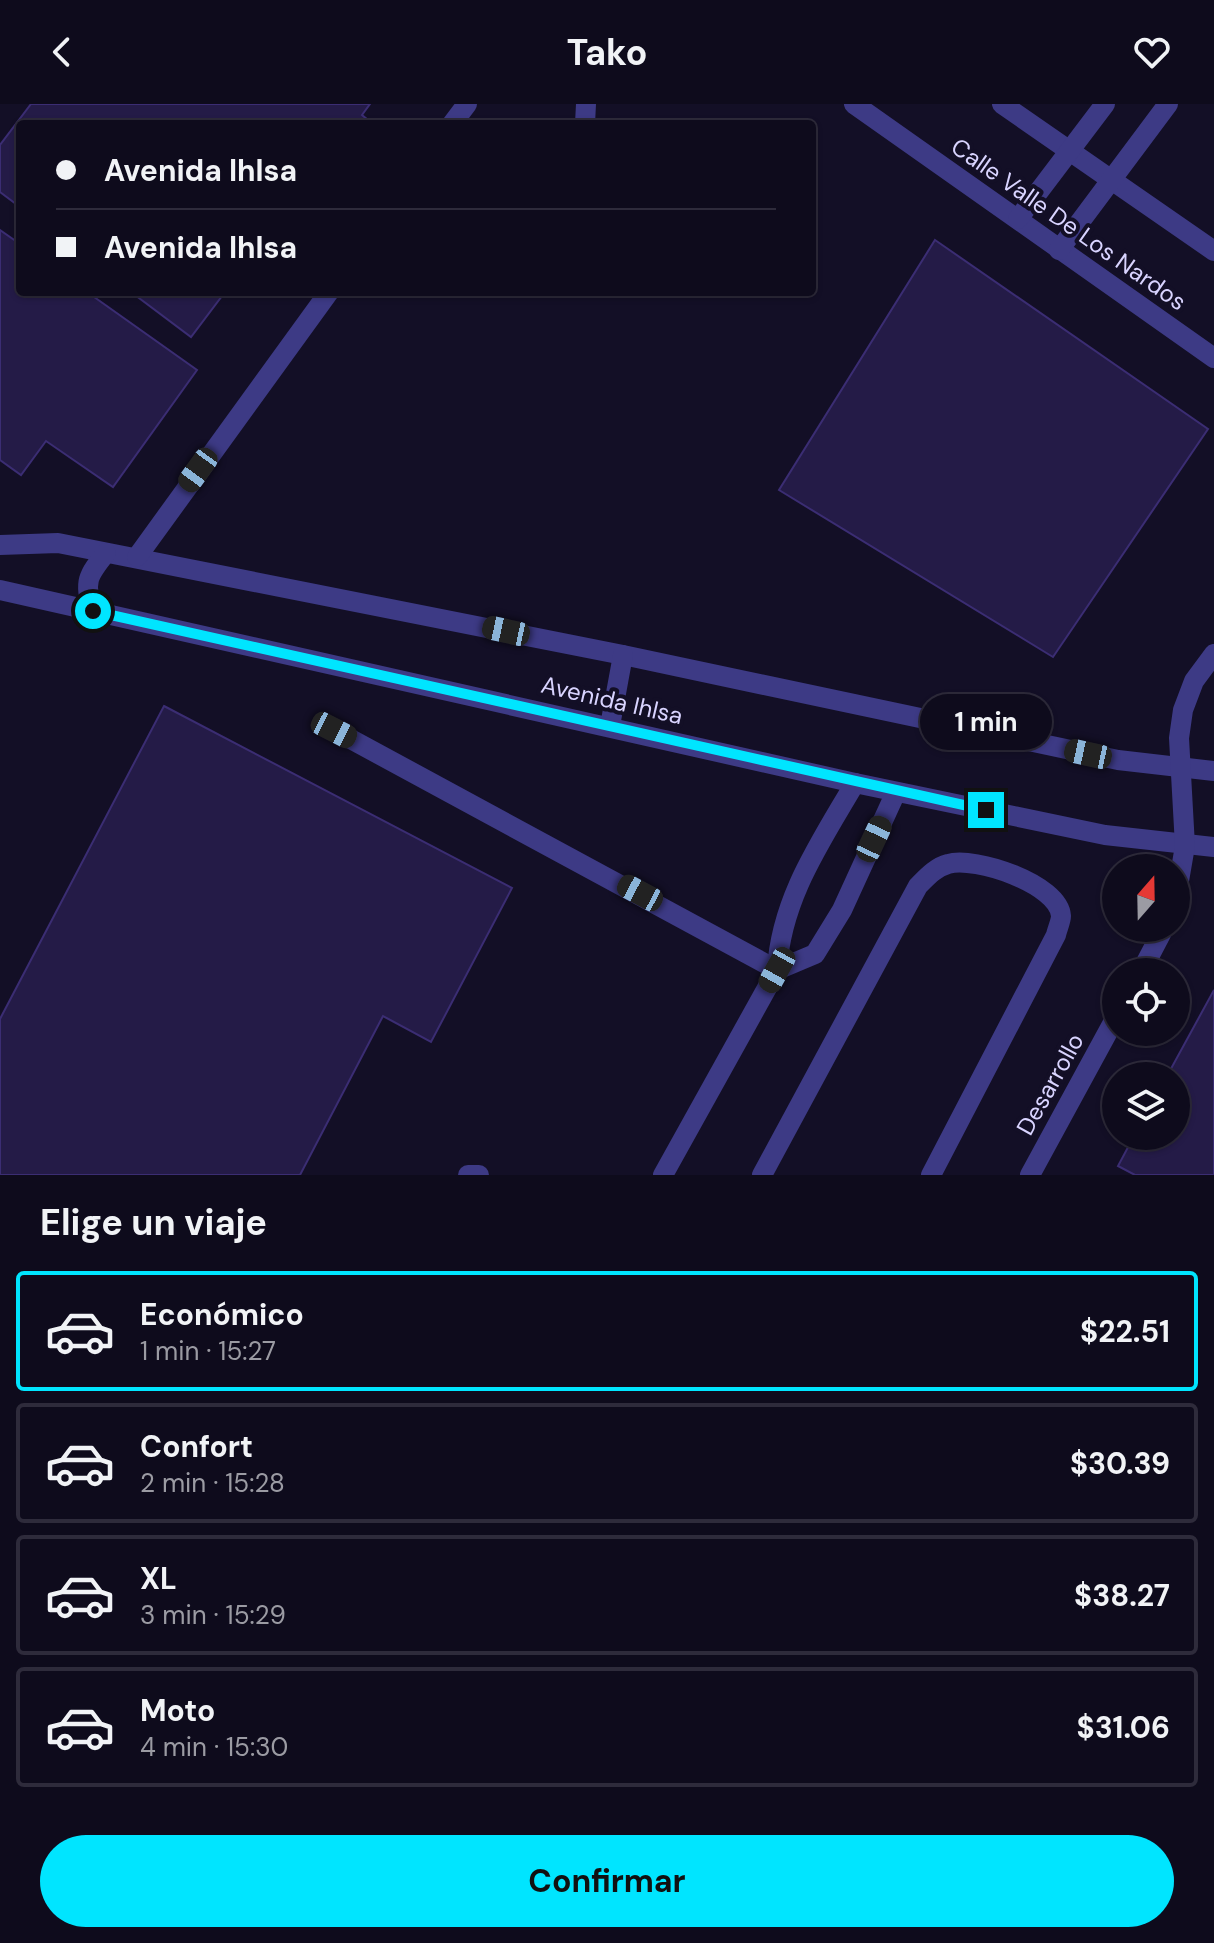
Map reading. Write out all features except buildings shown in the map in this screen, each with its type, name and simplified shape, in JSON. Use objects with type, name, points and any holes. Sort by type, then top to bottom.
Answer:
[{"type":"street","name":"Calle Valle De Los Nardos","points":[[854,104],[1214,358]]},
{"type":"street","points":[[1002,104],[1214,251]]},
{"type":"street","points":[[1018,219],[1105,104]]},
{"type":"street","points":[[1059,250],[1168,104]]},
{"type":"street","points":[[137,557],[326,296]]},
{"type":"street","name":"Avenida Ihlsa","points":[[0,545],[58,543],[137,557],[623,655],[1118,760],[1214,771]]},
{"type":"street","points":[[93,611],[86,591],[91,572],[106,553]]},
{"type":"street","name":"Avenida Ihlsa","points":[[0,590],[896,792],[1105,835],[1214,847]]},
{"type":"street","points":[[1184,854],[1180,768],[1183,710],[1194,681],[1214,654]]},
{"type":"street","points":[[610,726],[623,655]]},
{"type":"street","points":[[334,730],[777,970]]},
{"type":"street","points":[[667,1174],[777,970],[779,940],[800,880],[855,783]]},
{"type":"street","points":[[777,970],[815,954],[842,910],[896,792]]},
{"type":"street","points":[[762,1175],[918,886],[933,871],[951,863],[975,863],[1038,886],[1055,899],[1061,917],[1056,935],[931,1175]]},
{"type":"street","name":"Desarrollo","points":[[1030,1175],[1102,1043]]},
{"type":"street","points":[[468,1175],[479,1175]]},
{"type":"route","points":[[93,611],[986,810]]}]
